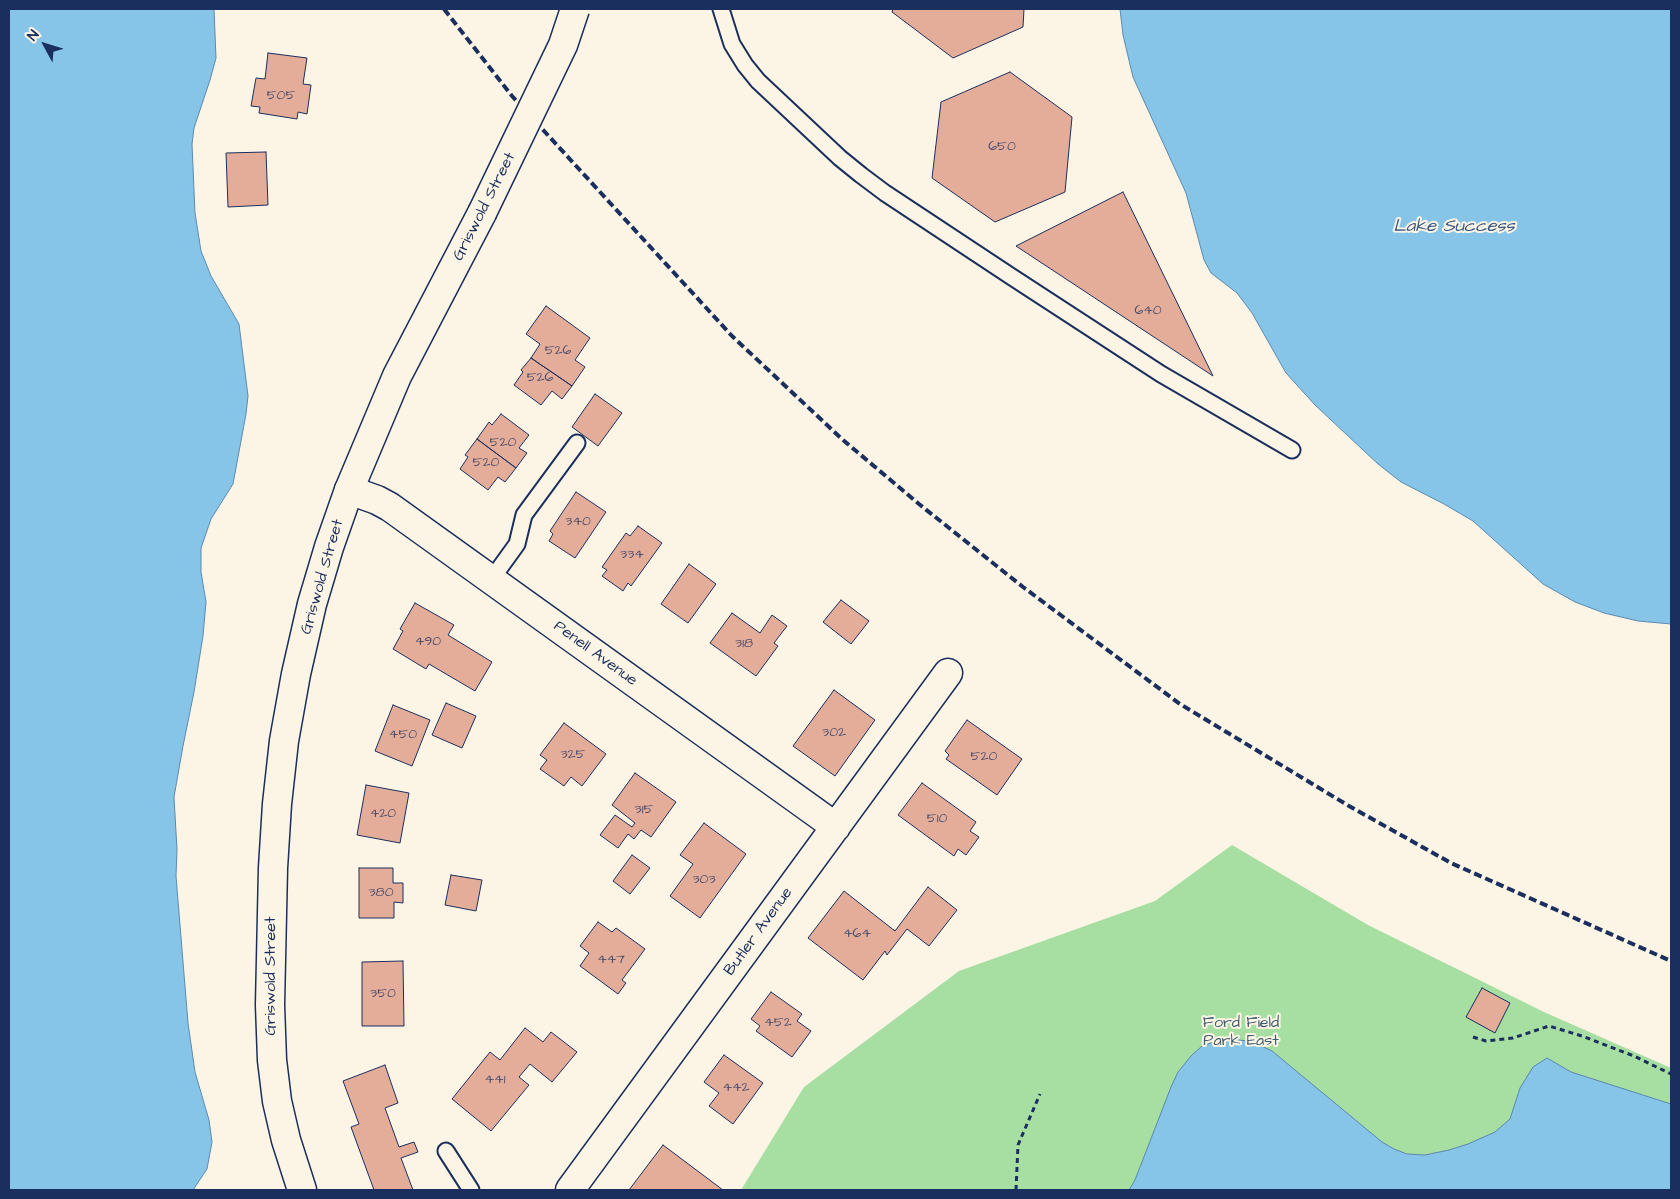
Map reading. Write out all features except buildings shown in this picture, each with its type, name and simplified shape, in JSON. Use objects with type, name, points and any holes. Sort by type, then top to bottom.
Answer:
[{"type":"street","name":"Griswold Street","points":[[302,1190],[286,1140],[277,1101],[272,1060],[270,952],[277,813],[284,741],[296,674],[312,604],[349,490],[398,376],[482,213],[563,45],[575,9]]},
{"type":"street","name":"Penell Avenue","points":[[349,490],[377,500],[390,508],[836,827]]},
{"type":"street","name":"Butler Avenue","points":[[570,1190],[948,673]]},
{"type":"lane","points":[[721,9],[732,44],[745,65],[772,94],[861,176],[1161,374],[1292,450]]},
{"type":"lane","points":[[490,580],[517,544],[524,515],[577,443]]},
{"type":"lane","points":[[446,1151],[471,1190]]},
{"type":"path","points":[[1473,1038],[1486,1042],[1513,1038],[1549,1026],[1582,1036],[1634,1056],[1671,1074]]},
{"type":"path","points":[[1016,1190],[1018,1145],[1040,1094]]},
{"type":"green space","name":"Ford Field Park East","points":[[1232,845],[1368,925],[1544,1012],[1671,1068],[1671,1190],[741,1190],[804,1087],[959,971],[1155,901]]},
{"type":"water","points":[[9,9],[214,9],[216,58],[194,128],[192,144],[195,213],[201,251],[211,276],[239,324],[248,396],[233,484],[211,519],[201,548],[201,572],[206,602],[203,636],[174,797],[177,850],[176,876],[188,1023],[195,1072],[209,1120],[212,1142],[207,1169],[193,1190],[9,1190]]},
{"type":"water","name":"Lake Success","points":[[1120,9],[1671,9],[1671,624],[1638,621],[1604,613],[1575,602],[1543,584],[1473,521],[1401,482],[1378,464],[1315,405],[1286,373],[1252,313],[1237,293],[1211,273],[1204,260],[1186,193],[1133,77],[1123,35]]},
{"type":"water","points":[[1223,1039],[1251,1041],[1272,1051],[1382,1142],[1407,1154],[1425,1155],[1449,1150],[1495,1132],[1510,1119],[1520,1088],[1533,1067],[1547,1058],[1571,1072],[1671,1104],[1671,1190],[1129,1190],[1135,1180],[1178,1072],[1202,1046]]},
{"type":"railway","points":[[444,9],[512,96],[732,336],[843,440],[1023,587],[1180,704],[1349,806],[1451,863],[1671,961]]}]
